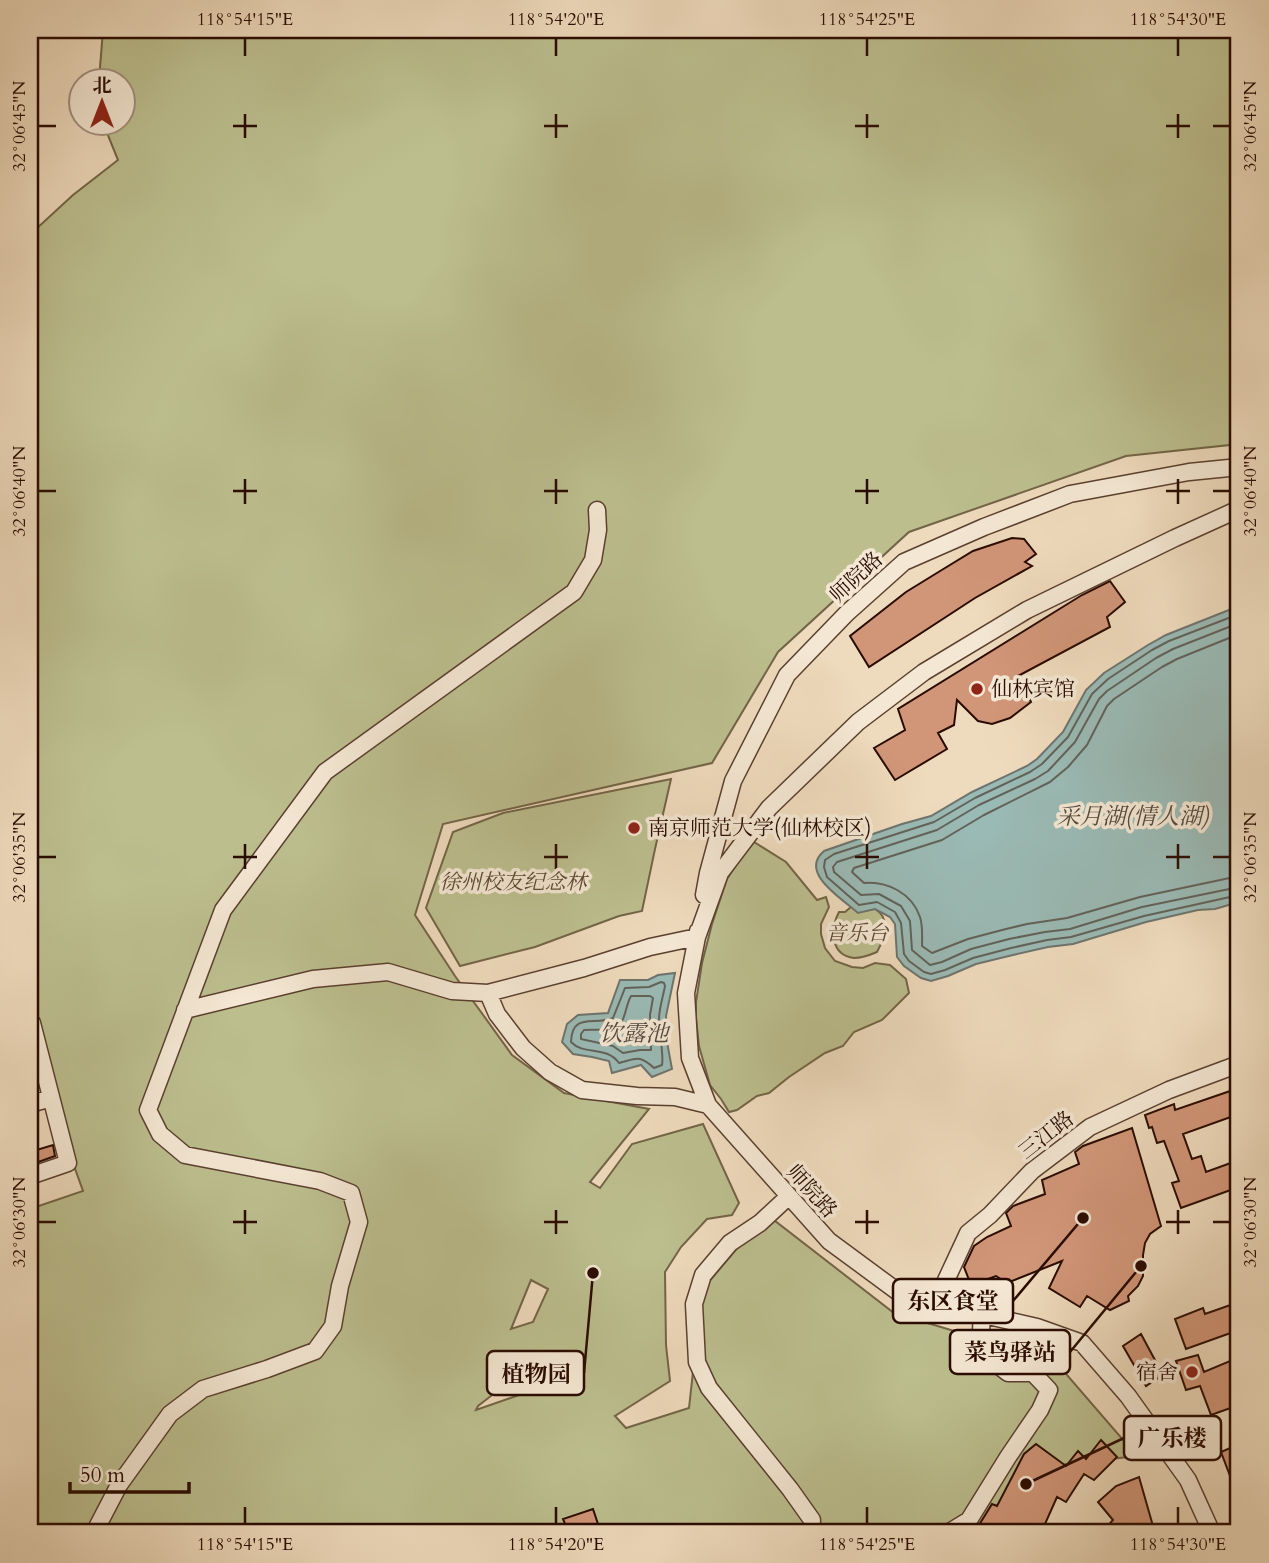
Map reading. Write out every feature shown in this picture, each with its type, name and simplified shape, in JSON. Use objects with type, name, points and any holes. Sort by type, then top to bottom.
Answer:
[{"type":"street","name":"师院路","points":[[1212,1533],[1188,1480],[1128,1396],[1082,1343],[1037,1327],[905,1297],[829,1241],[708,1105],[690,1058],[686,993],[708,873],[733,781],[787,675],[847,613],[904,562],[1070,494],[1189,472],[1239,467]]},
{"type":"street","name":"师院路","points":[[697,937],[720,873],[769,808],[858,722],[924,672],[1027,610],[1239,509]]},
{"type":"street","points":[[94,1533],[119,1485],[170,1414],[203,1389],[315,1351],[333,1326],[340,1286],[359,1222],[351,1193],[320,1181],[185,1155],[160,1134],[148,1110],[223,910],[325,772],[575,592],[593,560],[598,530],[597,510]]},
{"type":"street","points":[[185,1010],[313,979],[388,972],[452,991],[488,993],[584,968],[650,947],[697,937]]},
{"type":"street","points":[[488,993],[498,1014],[523,1048],[550,1072],[582,1090],[675,1097],[708,1105]]},
{"type":"street","points":[[30,1024],[32,1023],[68,1163],[30,1176]]},
{"type":"street","name":"三江路","points":[[935,1304],[968,1234],[1032,1171],[1090,1127],[1169,1090],[1239,1064]]},
{"type":"street","points":[[30,1104],[51,1098]]},
{"type":"street","points":[[789,1196],[761,1223],[730,1243],[703,1275],[694,1304],[697,1362],[709,1388],[812,1520],[811,1533]]},
{"type":"street","points":[[948,1533],[969,1520],[1040,1410],[1049,1390],[1033,1373],[1008,1373],[988,1357],[981,1331],[982,1314]]},
{"type":"green space","name":"南京师范大学(仙林校区)","points":[[103,30],[1239,30],[1239,444],[1126,456],[909,532],[778,652],[712,763],[443,824],[415,915],[512,1055],[564,1093],[649,1109],[590,1182],[600,1188],[632,1144],[703,1124],[739,1203],[732,1215],[707,1219],[681,1247],[665,1272],[666,1345],[670,1381],[615,1416],[626,1428],[689,1408],[702,1290],[766,1214],[894,1313],[1055,1361],[1137,1456],[1016,1470],[993,1533],[30,1533],[30,1209],[83,1191],[30,1043],[30,228],[34,231],[73,195],[118,160],[108,136],[136,136],[136,66],[100,66]],"holes":[[[531,1280],[548,1289],[533,1322],[511,1329]],[[540,1358],[562,1380],[476,1410]]]},
{"type":"green space","name":"徐州校友纪念林","points":[[671,779],[642,911],[619,916],[535,947],[460,966],[426,908],[453,832],[503,813]]},
{"type":"green space","points":[[754,842],[786,862],[817,900],[826,897],[829,907],[821,924],[821,934],[825,948],[835,961],[863,968],[875,963],[890,965],[906,979],[909,993],[882,1020],[854,1032],[843,1046],[825,1053],[769,1093],[757,1096],[737,1110],[729,1112],[710,1085],[699,1046],[696,1002],[702,963],[727,879]]},
{"type":"green space","name":"音乐台","points":[[858,906],[873,908],[880,913],[885,929],[877,952],[854,958],[840,952],[833,933],[839,912]]},
{"type":"water","name":"采月湖(情人湖)","points":[[1239,606],[1239,902],[1146,922],[1073,944],[1048,947],[976,964],[931,981],[921,978],[904,966],[897,957],[895,924],[890,917],[875,909],[858,913],[819,877],[817,859],[824,851],[931,816],[972,792],[1027,766],[1063,732],[1086,690],[1104,673],[1166,635]]},
{"type":"water","name":"饮露池","points":[[675,973],[666,1016],[672,1069],[652,1077],[641,1065],[612,1073],[609,1061],[573,1054],[562,1042],[567,1024],[578,1015],[608,1013],[620,980],[648,980],[658,975]]},
{"type":"building","points":[[1012,538],[1024,539],[1036,554],[1025,562],[1032,566],[975,598],[869,667],[850,636],[906,592],[973,551]]},
{"type":"building","name":"仙林宾馆","points":[[1110,581],[1125,602],[1107,617],[1110,627],[1018,676],[1031,702],[1010,718],[992,724],[978,721],[957,700],[954,725],[938,733],[947,749],[895,780],[874,748],[905,730],[898,709],[1082,595]]},
{"type":"building","points":[[1239,1088],[1239,1114],[1183,1134],[1192,1159],[1201,1156],[1206,1172],[1239,1160],[1239,1187],[1181,1208],[1172,1183],[1179,1181],[1164,1141],[1157,1143],[1145,1115],[1174,1104],[1175,1110]]},
{"type":"building","points":[[1132,1128],[1161,1226],[1150,1234],[1145,1243],[1143,1276],[1128,1296],[1129,1301],[1110,1310],[1087,1296],[1080,1307],[1049,1288],[1062,1261],[1007,1283],[996,1276],[971,1285],[964,1267],[974,1246],[1011,1226],[1006,1213],[1013,1206],[1045,1194],[1042,1180],[1079,1164],[1075,1152],[1083,1146]]},
{"type":"building","points":[[53,1145],[55,1156],[30,1165],[30,1152]]},
{"type":"building","points":[[1239,1302],[1239,1330],[1186,1349],[1175,1319],[1203,1308],[1205,1314]]},
{"type":"building","points":[[1141,1334],[1163,1375],[1146,1386],[1123,1346]]},
{"type":"building","points":[[1198,1355],[1204,1372],[1230,1361],[1235,1376],[1239,1374],[1239,1405],[1211,1415],[1200,1386],[1186,1390],[1176,1361]]},
{"type":"building","points":[[1101,1440],[1117,1457],[1094,1480],[1084,1474],[1066,1502],[1057,1497],[1041,1533],[974,1533],[992,1504],[997,1506],[1024,1454],[1036,1444],[1066,1466],[1078,1451],[1086,1459]]},
{"type":"building","points":[[1239,1444],[1239,1497],[1238,1497],[1221,1452]]},
{"type":"building","points":[[1139,1477],[1155,1533],[1101,1533],[1113,1520],[1098,1502],[1116,1486]]},
{"type":"building","points":[[593,1509],[601,1533],[569,1533],[563,1519]]},
{"type":"place","name":"仙林宾馆","points":[[977,689]]},
{"type":"place","name":"南京师范大学(仙林校区)","points":[[634,828]]},
{"type":"place","name":"东区食堂","points":[[1083,1218]]},
{"type":"place","name":"菜鸟驿站","points":[[1141,1266]]},
{"type":"place","name":"植物园","points":[[593,1273]]},
{"type":"place","name":"宿舍","points":[[1192,1372]]},
{"type":"place","name":"广乐楼","points":[[1026,1484]]}]
